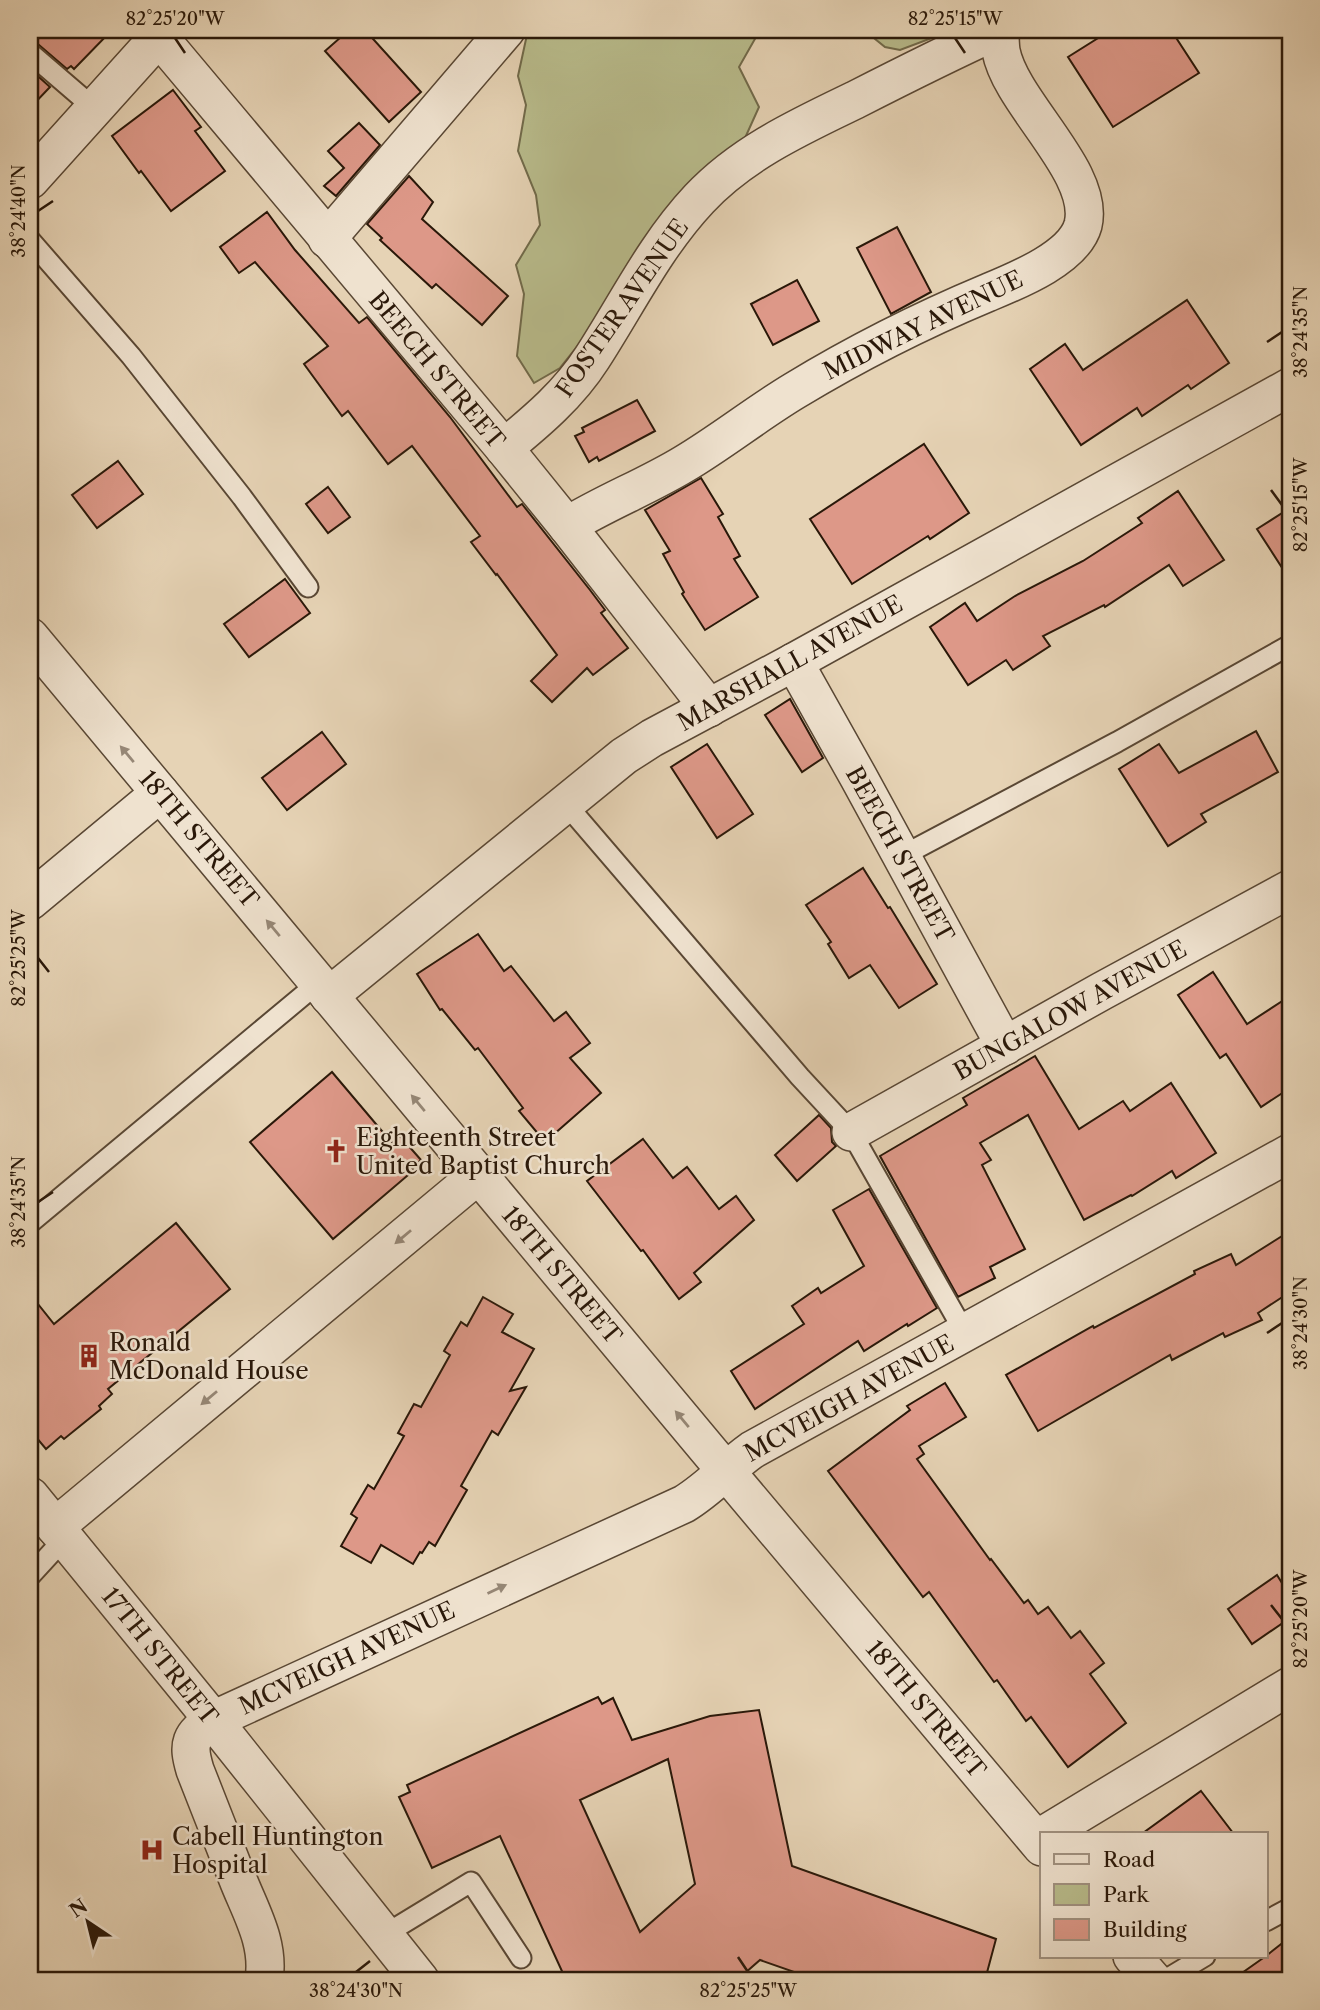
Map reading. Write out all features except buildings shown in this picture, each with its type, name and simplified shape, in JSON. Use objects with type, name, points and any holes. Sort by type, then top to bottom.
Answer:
[{"type":"street","points":[[327,239],[506,30]]},
{"type":"street","name":"FOSTER AVENUE","points":[[504,449],[562,398],[592,359],[670,233],[700,198],[743,160],[788,133],[999,30]]},
{"type":"street","name":"MIDWAY AVENUE","points":[[567,526],[679,467],[716,445],[792,392],[834,368],[934,316],[1017,281],[1062,253],[1075,241],[1083,224],[1080,188],[1011,76],[1001,52],[999,30]]},
{"type":"street","points":[[30,180],[162,33]]},
{"type":"street","name":"BEECH STREET","points":[[162,33],[327,239],[567,526],[709,708]]},
{"type":"street","name":"MARSHALL AVENUE","points":[[324,989],[486,870],[624,756],[1290,387]]},
{"type":"street","name":"18TH STREET","points":[[30,637],[725,1471],[1040,1837]]},
{"type":"street","name":"BEECH STREET","points":[[794,662],[1005,1046]]},
{"type":"street","points":[[30,901],[160,793]]},
{"type":"street","name":"BUNGALOW AVENUE","points":[[851,1132],[1290,889]]},
{"type":"street","name":"MCVEIGH AVENUE","points":[[213,1720],[684,1504],[752,1450],[1290,1153]]},
{"type":"street","points":[[59,1533],[478,1175]]},
{"type":"street","name":"17TH STREET","points":[[30,1496],[420,1980]]},
{"type":"street","points":[[1053,1832],[1290,1686]]},
{"type":"street","points":[[213,1720],[197,1731],[190,1744],[191,1754],[239,1882],[261,1932],[265,1954],[264,1980]]},
{"type":"street","points":[[1134,1958],[1153,1980]]},
{"type":"lane","points":[[30,53],[94,108]]},
{"type":"lane","points":[[30,240],[131,356],[242,497],[308,587]]},
{"type":"lane","points":[[902,856],[1096,754],[1290,645]]},
{"type":"lane","points":[[565,803],[800,1077],[851,1132],[965,1333]]},
{"type":"lane","points":[[30,1223],[324,989]]},
{"type":"lane","points":[[30,1576],[59,1533]]},
{"type":"lane","points":[[384,1935],[471,1882],[521,1958]]},
{"type":"lane","points":[[1268,1921],[1290,1908]]},
{"type":"lane","points":[[1165,1980],[1202,1958]]},
{"type":"green space","points":[[528,30],[760,30],[739,67],[759,107],[745,138],[695,177],[674,200],[629,282],[560,368],[534,383],[517,356],[524,294],[516,265],[540,225],[536,195],[518,151],[526,105],[518,76]]},
{"type":"green space","points":[[864,30],[953,30],[900,50],[885,47]]},
{"type":"place","name":"Eighteenth Street United Baptist Church","points":[[336,1151]]},
{"type":"place","name":"Ronald McDonald House","points":[[89,1356]]},
{"type":"place","name":"Cabell Huntington Hospital","points":[[152,1850]]}]
